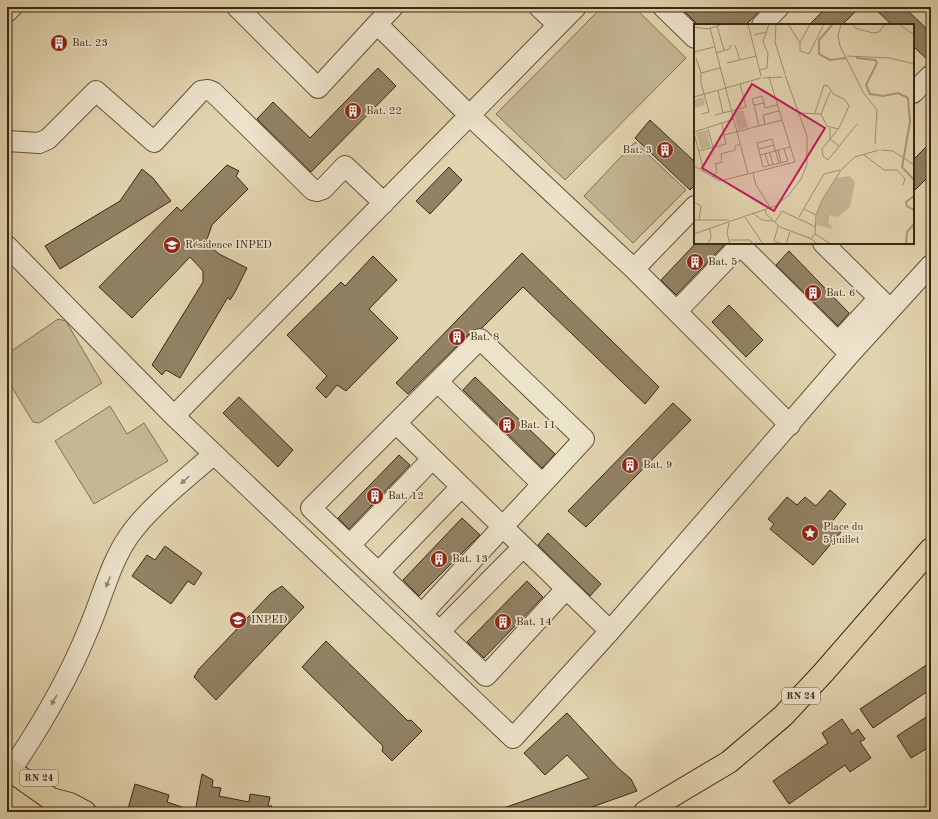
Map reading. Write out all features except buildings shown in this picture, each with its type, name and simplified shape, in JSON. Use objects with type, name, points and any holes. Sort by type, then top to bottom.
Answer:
[{"type":"main road","name":"RN 24","points":[[645,812],[729,762],[782,716],[824,672],[931,549]]},
{"type":"main road","name":"RN 24","points":[[10,761],[60,794],[77,808]]},
{"type":"street","points":[[7,12],[12,7]]},
{"type":"street","points":[[237,7],[318,88],[394,7]]},
{"type":"street","points":[[539,7],[558,25]]},
{"type":"street","points":[[174,416],[576,7]]},
{"type":"street","points":[[663,7],[694,37]]},
{"type":"street","points":[[763,24],[779,7]]},
{"type":"street","points":[[377,24],[469,115],[634,269],[790,425]]},
{"type":"street","points":[[914,92],[930,76]]},
{"type":"street","points":[[7,141],[39,143],[48,139],[96,91],[154,142],[202,91],[208,90],[213,92],[313,190],[317,192],[323,189],[345,166],[384,203]]},
{"type":"street","points":[[634,269],[694,207]]},
{"type":"street","points":[[677,311],[741,244],[844,348]]},
{"type":"street","points":[[824,244],[884,303]]},
{"type":"street","points":[[7,246],[174,416],[513,738],[610,631],[790,425],[844,348],[884,303],[931,265]]},
{"type":"street","points":[[422,614],[584,439],[480,339],[311,508],[486,676],[566,589]]},
{"type":"street","points":[[438,382],[542,484]]},
{"type":"street","points":[[396,423],[610,631]]},
{"type":"street","points":[[10,761],[58,694],[89,628],[118,554],[128,537],[140,521],[214,454]]},
{"type":"street","points":[[350,545],[432,459]]},
{"type":"street","points":[[379,572],[461,487]]},
{"type":"street","points":[[440,631],[523,546]]},
{"type":"shaded area","points":[[602,7],[634,7],[686,58],[565,180],[496,114]]},
{"type":"shaded area","points":[[635,142],[686,190],[633,243],[584,196]]},
{"type":"shaded area","points":[[58,319],[66,321],[102,383],[39,423],[33,422],[7,379],[7,354]]},
{"type":"shaded area","points":[[110,406],[127,434],[144,423],[168,461],[94,504],[55,441]]},
{"type":"place","name":"Bat. 23","points":[[59,43]]},
{"type":"place","name":"Bat. 22","points":[[353,111]]},
{"type":"place","name":"Bat. 3","points":[[665,150]]},
{"type":"place","name":"Résidence INPED","points":[[172,245]]},
{"type":"place","name":"Bat. 5","points":[[695,262]]},
{"type":"place","name":"Bat. 6","points":[[813,293]]},
{"type":"place","name":"Bat. 8","points":[[457,337]]},
{"type":"place","name":"Bat. 11","points":[[507,425]]},
{"type":"place","name":"Bat. 9","points":[[630,465]]},
{"type":"place","name":"Bat. 12","points":[[375,496]]},
{"type":"place","name":"Place du 5 juillet","points":[[810,533]]},
{"type":"place","name":"Bat. 13","points":[[439,559]]},
{"type":"place","name":"INPED","points":[[238,620]]},
{"type":"place","name":"Bat. 14","points":[[503,622]]}]
